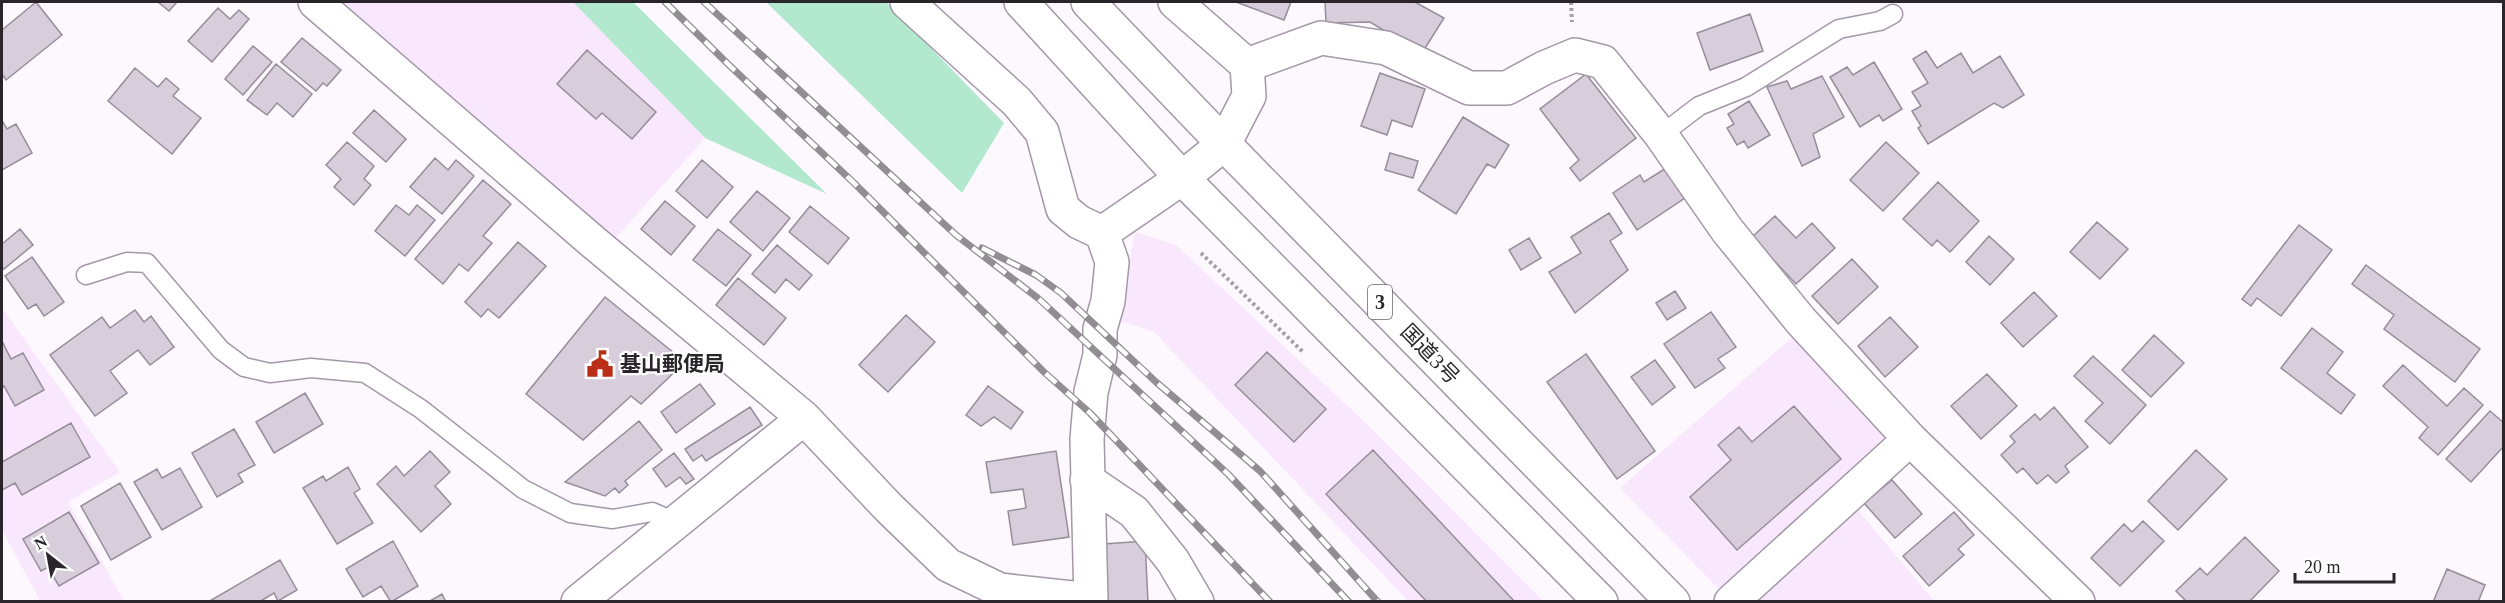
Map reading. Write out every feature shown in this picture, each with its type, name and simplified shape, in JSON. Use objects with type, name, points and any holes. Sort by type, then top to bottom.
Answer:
[{"type":"main road","points":[[315,2],[583,234],[804,418],[948,565],[1000,590],[1091,601],[1086,439],[1091,392],[1100,355],[1100,329],[1108,301],[1112,262],[1102,233],[1079,222],[1063,209],[1042,132],[1017,102],[908,2]]},
{"type":"main road","points":[[1021,2],[1182,178],[1601,602]]},
{"type":"main road","name":"国道3号","points":[[1088,2],[1673,602]]},
{"type":"main road","points":[[1102,233],[1182,178],[1224,144],[1249,96],[1247,65],[1175,2]]},
{"type":"main road","points":[[1247,65],[1321,38],[1386,48],[1469,88],[1507,88],[1575,56],[1603,62],[1661,135],[1727,230],[1793,312],[1910,439],[2078,602]]},
{"type":"main road","points":[[578,602],[804,418]]},
{"type":"main road","points":[[1731,602],[1910,439]]},
{"type":"main road","points":[[1087,480],[1134,512],[1173,561],[1197,602]]},
{"type":"lane","points":[[1661,135],[1699,106],[1746,87],[1839,29],[1880,21],[1893,14]]},
{"type":"lane","points":[[86,275],[127,262],[147,263],[221,350],[244,367],[270,374],[311,368],[365,373],[421,409],[523,489],[570,513],[613,519],[652,512],[675,522]]},
{"type":"shaded area","points":[[333,2],[573,2],[705,138],[614,240]]},
{"type":"shaded area","points":[[1135,232],[1176,245],[1368,425],[1543,601],[1408,601],[1154,332],[1118,320]]},
{"type":"shaded area","points":[[2,308],[120,472],[68,502],[124,601],[40,601],[2,530]]},
{"type":"shaded area","points":[[1795,335],[1891,443],[1842,491],[1934,601],[1735,601],[1715,585],[1620,488]]},
{"type":"green space","points":[[573,2],[633,2],[827,194],[705,138]]},
{"type":"green space","points":[[766,2],[886,2],[1004,123],[962,193]]},
{"type":"building","points":[[36,2],[62,35],[6,80],[2,74],[2,30]]},
{"type":"building","points":[[158,2],[177,2],[169,11]]},
{"type":"building","points":[[1236,2],[1291,2],[1284,20]]},
{"type":"building","points":[[1325,2],[1415,2],[1444,18],[1422,53],[1370,22],[1326,23]]},
{"type":"building","points":[[218,8],[230,19],[239,10],[249,19],[212,62],[188,41]]},
{"type":"building","points":[[1750,14],[1763,51],[1710,70],[1697,33]]},
{"type":"building","points":[[302,38],[341,70],[327,86],[323,83],[316,91],[281,62]]},
{"type":"building","points":[[253,46],[272,62],[243,95],[225,79]]},
{"type":"building","points":[[587,50],[656,112],[632,139],[602,113],[596,119],[557,84]]},
{"type":"building","points":[[1926,51],[1937,68],[1961,53],[1973,73],[2000,56],[2024,95],[2003,108],[1994,103],[1928,144],[1918,128],[1921,126],[1912,111],[1921,106],[1912,92],[1928,83],[1913,59]]},
{"type":"building","points":[[1874,62],[1902,109],[1883,121],[1879,115],[1860,127],[1830,77],[1847,67],[1853,75]]},
{"type":"building","points":[[276,64],[312,94],[293,117],[277,103],[267,115],[247,100]]},
{"type":"building","points":[[135,68],[158,87],[166,78],[179,89],[173,96],[201,118],[172,154],[108,101]]},
{"type":"building","points":[[1380,73],[1425,89],[1412,127],[1392,120],[1387,135],[1361,126]]},
{"type":"building","points":[[1586,74],[1636,138],[1580,181],[1570,168],[1579,160],[1540,109]]},
{"type":"building","points":[[1822,76],[1844,117],[1813,134],[1820,157],[1802,166],[1767,87],[1787,81],[1791,89]]},
{"type":"building","points":[[1749,101],[1770,135],[1748,148],[1744,141],[1737,145],[1727,128],[1734,124],[1728,114]]},
{"type":"building","points":[[374,110],[406,139],[386,162],[353,133]]},
{"type":"building","points":[[1463,117],[1509,145],[1495,168],[1487,164],[1456,214],[1418,190]]},
{"type":"building","points":[[2,123],[7,129],[16,124],[32,153],[2,170]]},
{"type":"building","points":[[347,142],[374,166],[364,179],[371,185],[354,205],[334,187],[341,179],[326,165]]},
{"type":"building","points":[[1886,142],[1919,173],[1883,211],[1850,180]]},
{"type":"building","points":[[1390,153],[1418,161],[1413,178],[1385,170]]},
{"type":"building","points":[[435,158],[448,170],[456,160],[474,176],[442,214],[410,187]]},
{"type":"building","points":[[702,160],[733,187],[707,218],[676,191]]},
{"type":"building","points":[[1666,168],[1685,198],[1637,230],[1613,193],[1640,175],[1644,182]]},
{"type":"building","points":[[483,180],[511,204],[483,236],[492,243],[468,271],[459,264],[443,284],[415,259]]},
{"type":"building","points":[[1938,182],[1979,221],[1950,252],[1937,240],[1932,246],[1903,219]]},
{"type":"building","points":[[757,191],[790,218],[763,251],[730,222]]},
{"type":"building","points":[[665,201],[695,226],[671,255],[641,229]]},
{"type":"building","points":[[396,205],[409,215],[417,205],[435,220],[405,256],[375,231]]},
{"type":"building","points":[[810,206],[849,238],[828,264],[789,232]]},
{"type":"building","points":[[1609,213],[1622,233],[1610,241],[1628,270],[1575,313],[1549,272],[1581,253],[1571,237]]},
{"type":"building","points":[[1775,216],[1796,238],[1812,223],[1835,248],[1796,284],[1752,237]]},
{"type":"building","points":[[2097,222],[2128,249],[2100,279],[2070,252]]},
{"type":"building","points":[[2299,225],[2332,250],[2281,316],[2257,298],[2251,306],[2242,299]]},
{"type":"building","points":[[20,229],[33,245],[4,269],[2,267],[2,244]]},
{"type":"building","points":[[718,229],[751,255],[726,286],[693,260]]},
{"type":"building","points":[[1989,236],[2014,259],[1990,285],[1966,262]]},
{"type":"building","points":[[1529,238],[1541,258],[1521,270],[1509,250]]},
{"type":"building","points":[[518,242],[546,266],[499,318],[488,309],[481,317],[465,302]]},
{"type":"building","points":[[777,245],[812,275],[799,290],[786,279],[775,293],[752,274]]},
{"type":"building","points":[[32,257],[64,302],[44,316],[36,304],[28,309],[5,276]]},
{"type":"building","points":[[1852,259],[1878,287],[1838,324],[1812,296]]},
{"type":"building","points":[[2366,265],[2480,349],[2455,382],[2384,329],[2394,315],[2352,284]]},
{"type":"building","points":[[738,278],[786,318],[764,345],[716,305]]},
{"type":"building","points":[[1675,291],[1686,308],[1667,320],[1656,303]]},
{"type":"building","points":[[2034,292],[2057,316],[2023,347],[2001,323]]},
{"type":"building","points":[[605,297],[685,362],[641,404],[631,396],[583,440],[526,394]]},
{"type":"building","points":[[135,310],[144,322],[151,316],[174,347],[150,365],[138,350],[110,371],[127,393],[95,416],[50,355],[102,317],[110,328]]},
{"type":"building","points":[[1711,312],[1736,347],[1718,359],[1725,368],[1695,388],[1664,344]]},
{"type":"building","points":[[906,315],[935,342],[888,392],[859,365]]},
{"type":"building","points":[[1890,317],[1918,347],[1885,377],[1858,346]]},
{"type":"building","points":[[2312,328],[2343,352],[2327,373],[2355,395],[2341,414],[2281,368]]},
{"type":"building","points":[[2154,335],[2184,363],[2151,397],[2122,370]]},
{"type":"building","points":[[2,341],[11,359],[23,353],[44,390],[15,406],[4,386],[2,388]]},
{"type":"building","points":[[1267,352],[1326,409],[1294,442],[1235,385]]},
{"type":"building","points":[[1586,354],[1655,451],[1617,479],[1547,382]]},
{"type":"building","points":[[2093,356],[2146,405],[2110,444],[2085,421],[2103,403],[2074,376]]},
{"type":"building","points":[[1655,360],[1675,387],[1652,405],[1631,377]]},
{"type":"building","points":[[2403,365],[2447,406],[2464,388],[2483,405],[2438,455],[2419,438],[2428,427],[2383,386]]},
{"type":"building","points":[[1987,374],[2017,406],[1981,439],[1951,406]]},
{"type":"building","points":[[700,384],[715,404],[676,433],[661,412]]},
{"type":"building","points":[[988,386],[1023,412],[1011,429],[994,417],[981,426],[966,415]]},
{"type":"building","points":[[305,393],[323,424],[274,453],[256,422]]},
{"type":"building","points":[[1794,406],[1841,459],[1737,550],[1690,497],[1731,460],[1718,445],[1739,427],[1752,442]]},
{"type":"building","points":[[750,407],[762,425],[706,461],[702,455],[693,461],[685,449]]},
{"type":"building","points":[[2054,407],[2088,447],[2065,466],[2069,472],[2056,483],[2048,475],[2037,484],[2023,468],[2017,473],[2001,455],[2015,442],[2010,436],[2035,414],[2040,420]]},
{"type":"building","points":[[2490,411],[2504,423],[2504,446],[2471,482],[2446,459]]},
{"type":"building","points":[[639,421],[662,450],[625,481],[628,485],[619,493],[615,488],[605,496],[565,482]]},
{"type":"building","points":[[71,423],[90,457],[22,495],[15,483],[2,490],[2,462]]},
{"type":"building","points":[[234,429],[255,465],[238,474],[243,482],[217,497],[192,453]]},
{"type":"building","points":[[1373,450],[1515,602],[1427,602],[1326,494]]},
{"type":"building","points":[[2196,450],[2227,479],[2178,530],[2148,501]]},
{"type":"building","points":[[430,451],[450,472],[435,486],[451,504],[421,532],[377,484],[396,466],[404,476]]},
{"type":"building","points":[[1056,451],[1069,537],[1013,545],[1008,511],[1026,508],[1023,489],[991,493],[986,462]]},
{"type":"building","points":[[674,453],[694,479],[686,484],[680,477],[666,487],[653,469]]},
{"type":"building","points":[[348,467],[360,489],[354,493],[373,523],[337,544],[303,488],[323,476],[326,481]]},
{"type":"building","points":[[180,468],[202,507],[162,530],[134,482],[157,469],[162,478]]},
{"type":"building","points":[[1892,480],[1922,514],[1895,538],[1864,503]]},
{"type":"building","points":[[120,483],[151,537],[111,560],[81,506]]},
{"type":"building","points":[[69,512],[99,563],[59,586],[48,567],[41,571],[23,539]]},
{"type":"building","points":[[1954,512],[1974,535],[1958,549],[1964,555],[1929,586],[1903,556]]},
{"type":"building","points":[[2143,521],[2164,541],[2120,586],[2091,558],[2124,524],[2132,532]]},
{"type":"building","points":[[2245,537],[2279,571],[2249,602],[2187,602],[2176,591],[2200,568],[2207,575]]},
{"type":"building","points":[[393,541],[418,586],[391,602],[381,586],[363,597],[346,569]]},
{"type":"building","points":[[1145,541],[1148,602],[1108,602],[1104,544]]},
{"type":"building","points":[[280,560],[297,590],[278,601],[274,593],[259,602],[208,602]]},
{"type":"building","points":[[2447,569],[2485,585],[2478,602],[2433,602]]},
{"type":"building","points":[[442,594],[446,602],[428,602]]},
{"type":"railway","points":[[665,2],[854,183],[1044,372],[1090,413],[1270,602]]},
{"type":"railway","points":[[704,2],[956,235],[1039,299],[1228,474],[1349,602]]},
{"type":"railway","points":[[982,248],[1036,275],[1061,293],[1156,382],[1260,471],[1378,602]]},
{"type":"place","name":"基山郵便局","points":[[600,364]]}]
